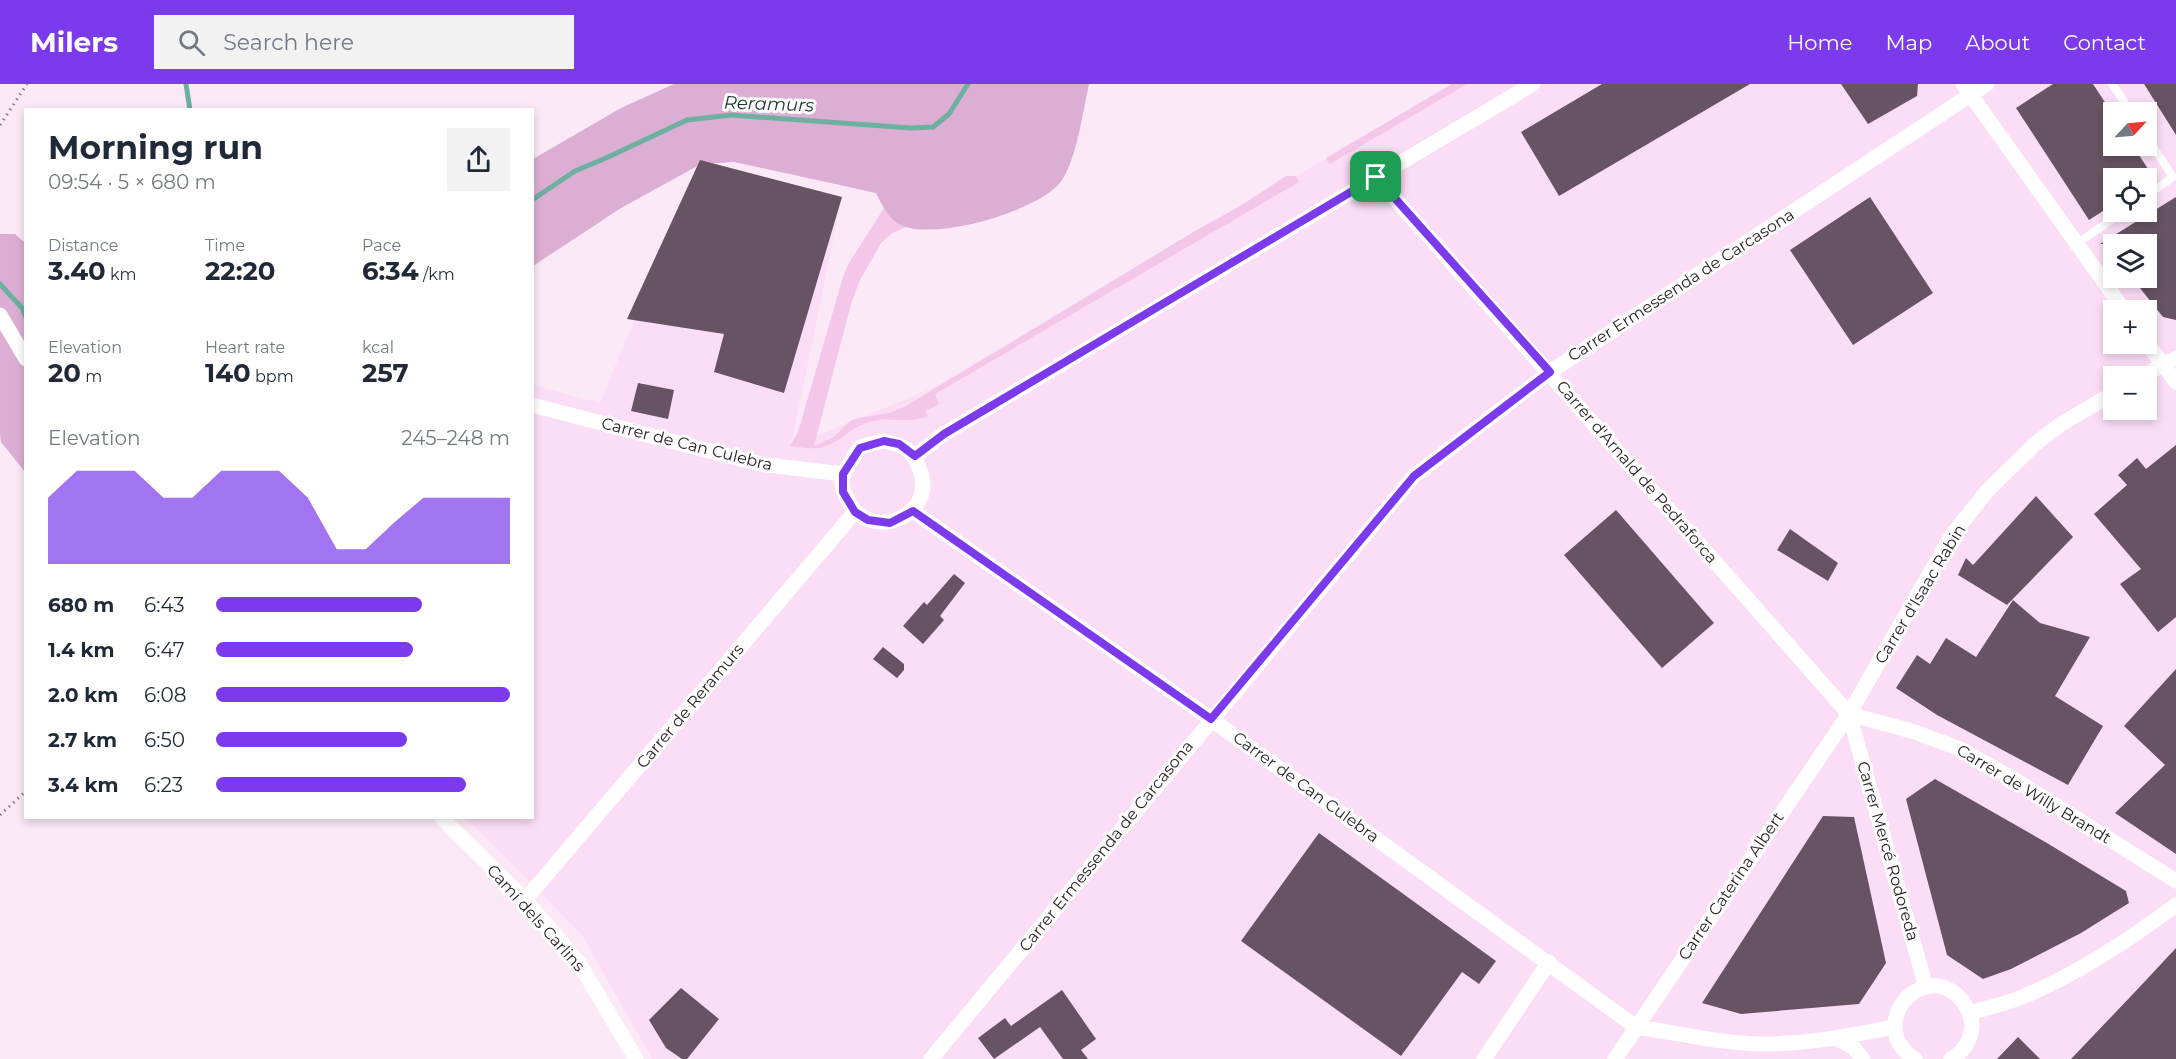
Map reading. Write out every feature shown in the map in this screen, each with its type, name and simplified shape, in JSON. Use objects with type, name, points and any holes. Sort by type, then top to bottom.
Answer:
[{"type":"street","points":[[915,456],[944,434],[1533,84]]},
{"type":"street","name":"Carrer Ermessenda de Carcasona","points":[[931,1059],[1414,476],[1550,372],[1967,89],[1987,84]]},
{"type":"street","points":[[1967,89],[2117,300]]},
{"type":"street","name":"Carrer d'Arnald de Pedraforca","points":[[1376,177],[1849,714]]},
{"type":"street","points":[[0,315],[24,357]]},
{"type":"street","points":[[2157,351],[2170,361],[2176,382]]},
{"type":"street","name":"Carrer d'Isaac Rabin","points":[[1849,714],[1952,535],[1988,490],[2044,438],[2071,418],[2103,399]]},
{"type":"street","name":"Carrer de Can Culebra","points":[[534,406],[760,464],[843,474]]},
{"type":"street","points":[[884,441],[899,444],[915,456],[924,481],[923,496],[913,511],[890,523],[868,520],[855,512],[843,492],[843,474],[860,448],[884,441]]},
{"type":"street","name":"Carrer de Can Culebra","points":[[913,511],[1211,719],[1636,1027]]},
{"type":"street","name":"Carrer de Reramurs","points":[[525,900],[855,512]]},
{"type":"street","name":"Carrer de Willy Brandt","points":[[1849,714],[1915,732],[1960,749],[2014,779],[2176,881]]},
{"type":"street","name":"Carrer Mercé Rodoreda","points":[[1849,714],[1926,987]]},
{"type":"street","name":"Carrer Caterina Albert","points":[[1615,1059],[1849,714]]},
{"type":"street","name":"Camí dels Carlins","points":[[443,819],[525,900],[579,963],[636,1059]]},
{"type":"street","points":[[1970,1013],[2022,997],[2067,975],[2121,943],[2176,905]]},
{"type":"street","points":[[1484,1059],[1549,962]]},
{"type":"street","points":[[1908,1057],[1898,1041],[1895,1027],[1897,1012],[1905,998],[1911,993],[1926,987],[1935,987],[1953,992],[1966,1005],[1970,1013],[1972,1025],[1970,1038],[1964,1048],[1951,1059]]},
{"type":"street","points":[[1636,1027],[1720,1041],[1761,1044],[1805,1042],[1895,1027]]},
{"type":"street","points":[[1836,1038],[1853,1047],[1863,1059]]},
{"type":"lane","points":[[2112,84],[2124,102]]},
{"type":"lane","points":[[2157,152],[2174,177],[2157,189]]},
{"type":"lane","points":[[2076,244],[2108,222]]},
{"type":"path","points":[[0,125],[27,84]]},
{"type":"path","points":[[0,815],[24,793]]},
{"type":"shaded area","points":[[674,84],[1089,84],[1076,147],[1062,180],[1050,192],[1009,213],[957,227],[933,230],[912,228],[893,220],[876,193],[734,162],[701,164],[621,208],[534,265],[534,158],[621,108]]},
{"type":"shaded area","points":[[1452,84],[1467,84],[1330,164],[1326,158]]},
{"type":"shaded area","points":[[1453,84],[2176,84],[2176,1059],[652,1059],[582,935],[467,819],[534,819],[534,385],[600,403],[700,160],[842,197],[791,446],[931,389]]},
{"type":"shaded area","points":[[1286,176],[1296,176],[1299,182],[935,394],[939,404],[925,411],[928,416],[913,420],[880,420],[866,423],[823,447],[790,446],[798,432],[843,277],[849,263],[884,208],[896,222],[906,227],[891,234],[881,243],[860,280],[851,304],[814,446],[834,437],[850,421],[890,413],[906,406],[1240,206]]},
{"type":"shaded area","points":[[0,234],[15,234],[24,242],[24,471],[1,442]]},
{"type":"building","points":[[1602,84],[1750,84],[1559,196],[1521,132]]},
{"type":"building","points":[[1841,84],[1918,84],[1917,96],[1868,124]]},
{"type":"building","points":[[2053,84],[2093,84],[2105,102],[2103,102],[2103,156],[2140,156],[2147,168],[2103,168],[2103,211],[2089,220],[2016,108]]},
{"type":"building","points":[[2144,84],[2176,84],[2176,135],[2157,102]]},
{"type":"building","points":[[700,160],[842,197],[784,393],[714,372],[724,334],[627,319]]},
{"type":"building","points":[[1870,197],[1933,293],[1853,345],[1790,250]]},
{"type":"building","points":[[2176,197],[2176,320],[2163,317],[2157,309],[2157,300],[2149,300],[2140,288],[2157,288],[2157,234],[2116,234],[2136,222],[2157,222],[2157,209]]},
{"type":"building","points":[[638,383],[674,390],[668,419],[631,411]]},
{"type":"building","points":[[2176,445],[2176,617],[2158,632],[2120,584],[2141,569],[2094,514],[2127,485],[2118,475],[2137,458],[2146,469]]},
{"type":"building","points":[[2036,496],[2073,537],[2007,605],[1958,575],[1966,558],[1973,565]]},
{"type":"building","points":[[1616,510],[1714,623],[1662,668],[1564,555]]},
{"type":"building","points":[[1790,529],[1838,563],[1828,581],[1777,550]]},
{"type":"building","points":[[954,574],[965,583],[940,616],[944,620],[923,644],[903,626],[924,602],[927,605]]},
{"type":"building","points":[[2013,600],[2040,623],[2090,637],[2055,696],[2103,726],[2068,785],[1937,715],[1896,688],[1917,655],[1930,664],[1946,638],[1976,657]]},
{"type":"building","points":[[883,647],[904,664],[904,670],[897,678],[873,659]]},
{"type":"building","points":[[2176,669],[2176,854],[2115,813],[2165,765],[2124,726]]},
{"type":"building","points":[[1935,779],[2126,891],[2129,903],[2081,933],[2011,969],[1983,979],[1947,955],[1906,799]]},
{"type":"building","points":[[1823,816],[1854,817],[1886,963],[1859,1004],[1741,1014],[1702,1003]]},
{"type":"building","points":[[1319,833],[1496,961],[1479,984],[1462,972],[1401,1056],[1241,941]]},
{"type":"building","points":[[2176,948],[2176,1059],[2071,1059],[2133,994]]},
{"type":"building","points":[[681,988],[719,1019],[687,1059],[682,1059],[666,1048],[649,1020]]},
{"type":"building","points":[[1062,990],[1096,1039],[1081,1050],[1088,1059],[1063,1059],[1040,1027],[994,1059],[978,1038],[1005,1018],[1011,1026]]},
{"type":"building","points":[[2018,1037],[2040,1059],[1997,1059]]},
{"type":"waterway","points":[[186,84],[190,108]]},
{"type":"waterway","name":"Reramurs","points":[[534,199],[575,171],[687,120],[731,115],[911,128],[933,127],[949,114],[968,84]]},
{"type":"waterway","name":"Reramurs","points":[[0,284],[24,312]]},
{"type":"route","points":[[1376,177],[1550,372],[1414,476],[1211,719],[913,511],[890,523],[868,520],[855,512],[843,492],[843,474],[860,448],[884,441],[899,444],[915,456],[944,434],[1376,177]]}]
